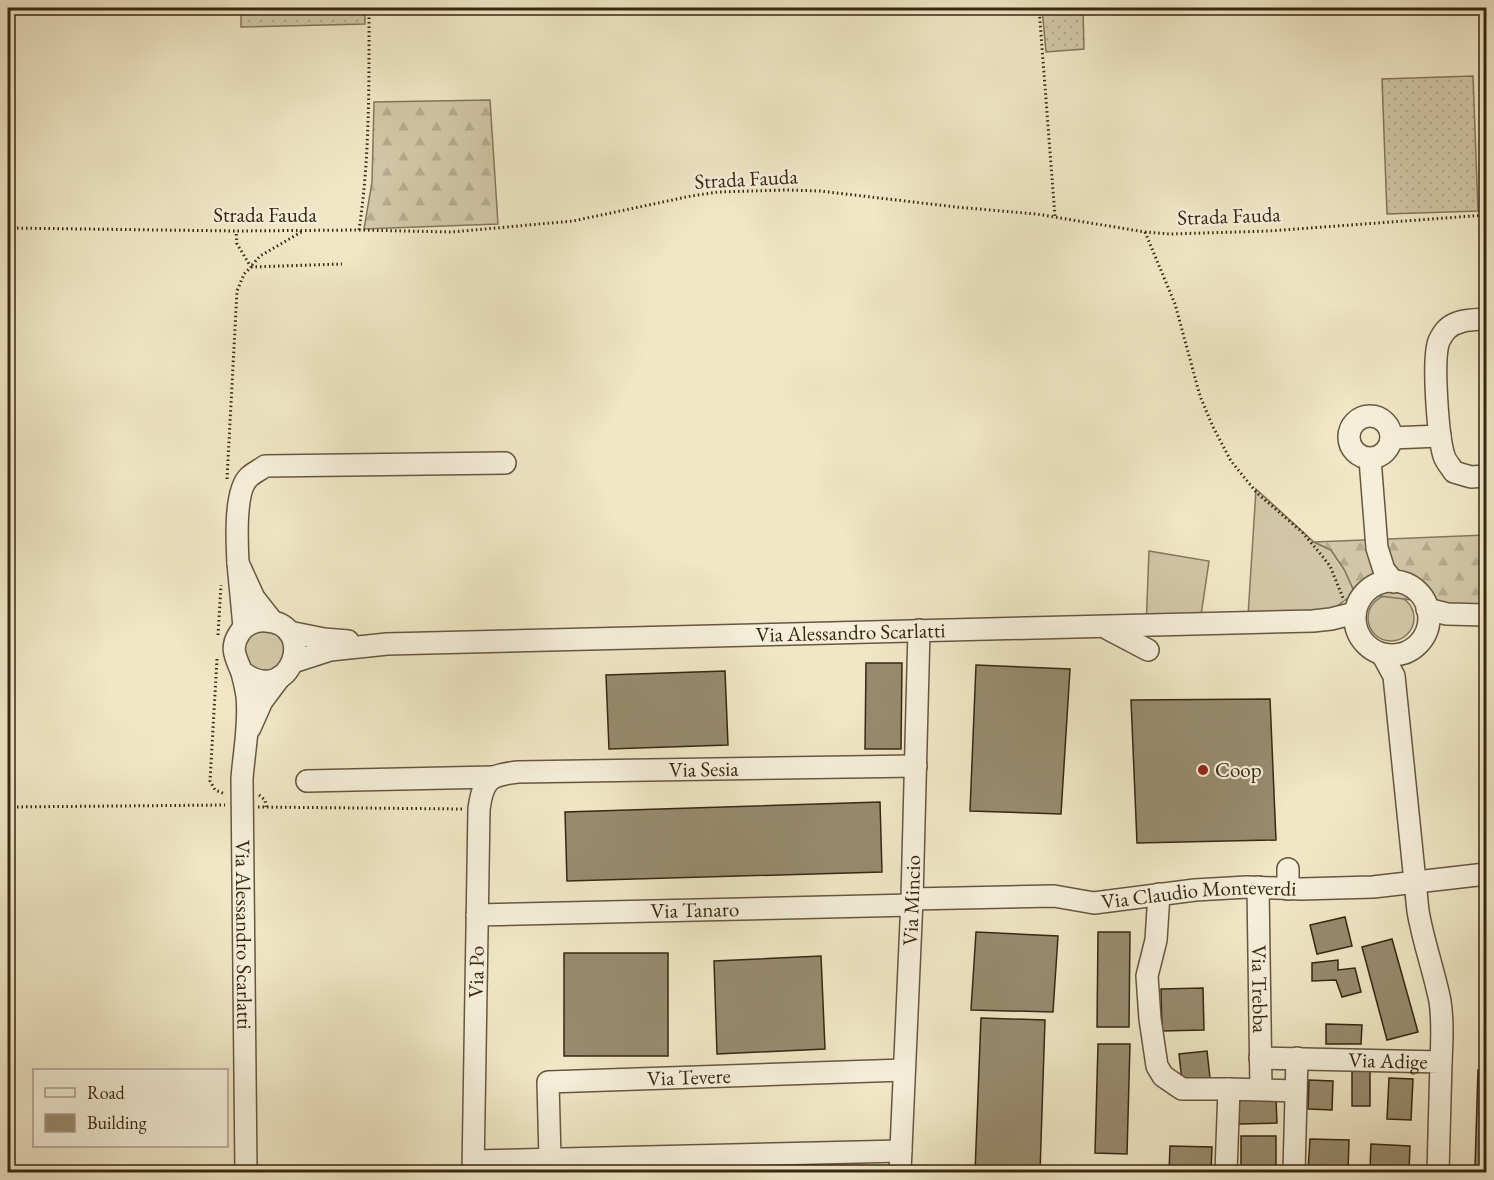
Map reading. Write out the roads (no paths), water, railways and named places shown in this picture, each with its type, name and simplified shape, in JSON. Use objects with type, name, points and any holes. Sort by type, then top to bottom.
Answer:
[{"type":"street","points":[[1486,319],[1465,320],[1453,324],[1445,331],[1439,342],[1436,363],[1440,436],[1445,458],[1454,472],[1472,477],[1486,476]]},
{"type":"street","points":[[1365,417],[1378,417],[1389,427],[1391,438],[1389,448],[1384,454],[1370,459],[1353,450],[1349,437],[1354,424],[1365,417]]},
{"type":"street","points":[[1391,438],[1440,436]]},
{"type":"street","points":[[1370,459],[1377,548],[1384,570],[1394,582]]},
{"type":"street","points":[[244,627],[236,539],[241,492],[248,478],[266,466],[505,463]]},
{"type":"street","points":[[1369,589],[1385,582],[1394,582],[1419,593],[1427,619],[1423,639],[1415,647],[1405,653],[1382,654],[1372,650],[1363,642],[1356,623],[1358,604],[1369,589],[1377,548]]},
{"type":"street","points":[[238,562],[254,597],[294,641],[295,652],[287,670],[270,681],[250,678],[236,663],[234,653],[238,635],[244,627],[262,620],[281,627]]},
{"type":"street","points":[[1427,619],[1448,620],[1478,616]]},
{"type":"street","name":"Via Alessandro Scarlatti","points":[[246,737],[262,701],[287,670],[330,650],[387,644],[1313,621],[1356,623]]},
{"type":"street","name":"Via Alessandro Scarlatti","points":[[281,627],[324,639],[387,644]]},
{"type":"street","points":[[1104,627],[1148,650]]},
{"type":"street","name":"Via Mincio","points":[[900,1173],[912,902],[920,630]]},
{"type":"street","points":[[1405,653],[1394,676],[1395,746],[1423,941],[1440,1000],[1443,1027],[1441,1062]]},
{"type":"street","points":[[1382,654],[1394,676]]},
{"type":"street","name":"Via Alessandro Scarlatti","points":[[242,672],[247,696],[242,779],[246,1173]]},
{"type":"street","name":"Via Sesia","points":[[307,781],[493,777],[518,772],[916,766]]},
{"type":"street","name":"Via Po","points":[[473,1167],[480,800],[481,791],[486,782],[493,777]]},
{"type":"street","name":"Via Claudio Monteverdi","points":[[912,902],[1054,896],[1094,903],[1195,890],[1258,888],[1288,879],[1373,886],[1486,874]]},
{"type":"street","name":"Via Trebba","points":[[1258,888],[1261,1089]]},
{"type":"street","points":[[1159,894],[1156,940],[1148,976],[1150,1019],[1157,1066],[1163,1076],[1182,1089],[1296,1091]]},
{"type":"street","name":"Via Tanaro","points":[[477,915],[912,902]]},
{"type":"street","name":"Via Adige","points":[[1260,1058],[1441,1062],[1438,1173]]},
{"type":"street","points":[[1294,1173],[1297,1058]]},
{"type":"street","name":"Via Tevere","points":[[550,1159],[548,1082],[904,1070]]},
{"type":"street","points":[[1226,1173],[1229,1089]]},
{"type":"street","points":[[473,1167],[550,1159],[901,1150]]},
{"type":"place","name":"Coop","points":[[1203,770]]}]
